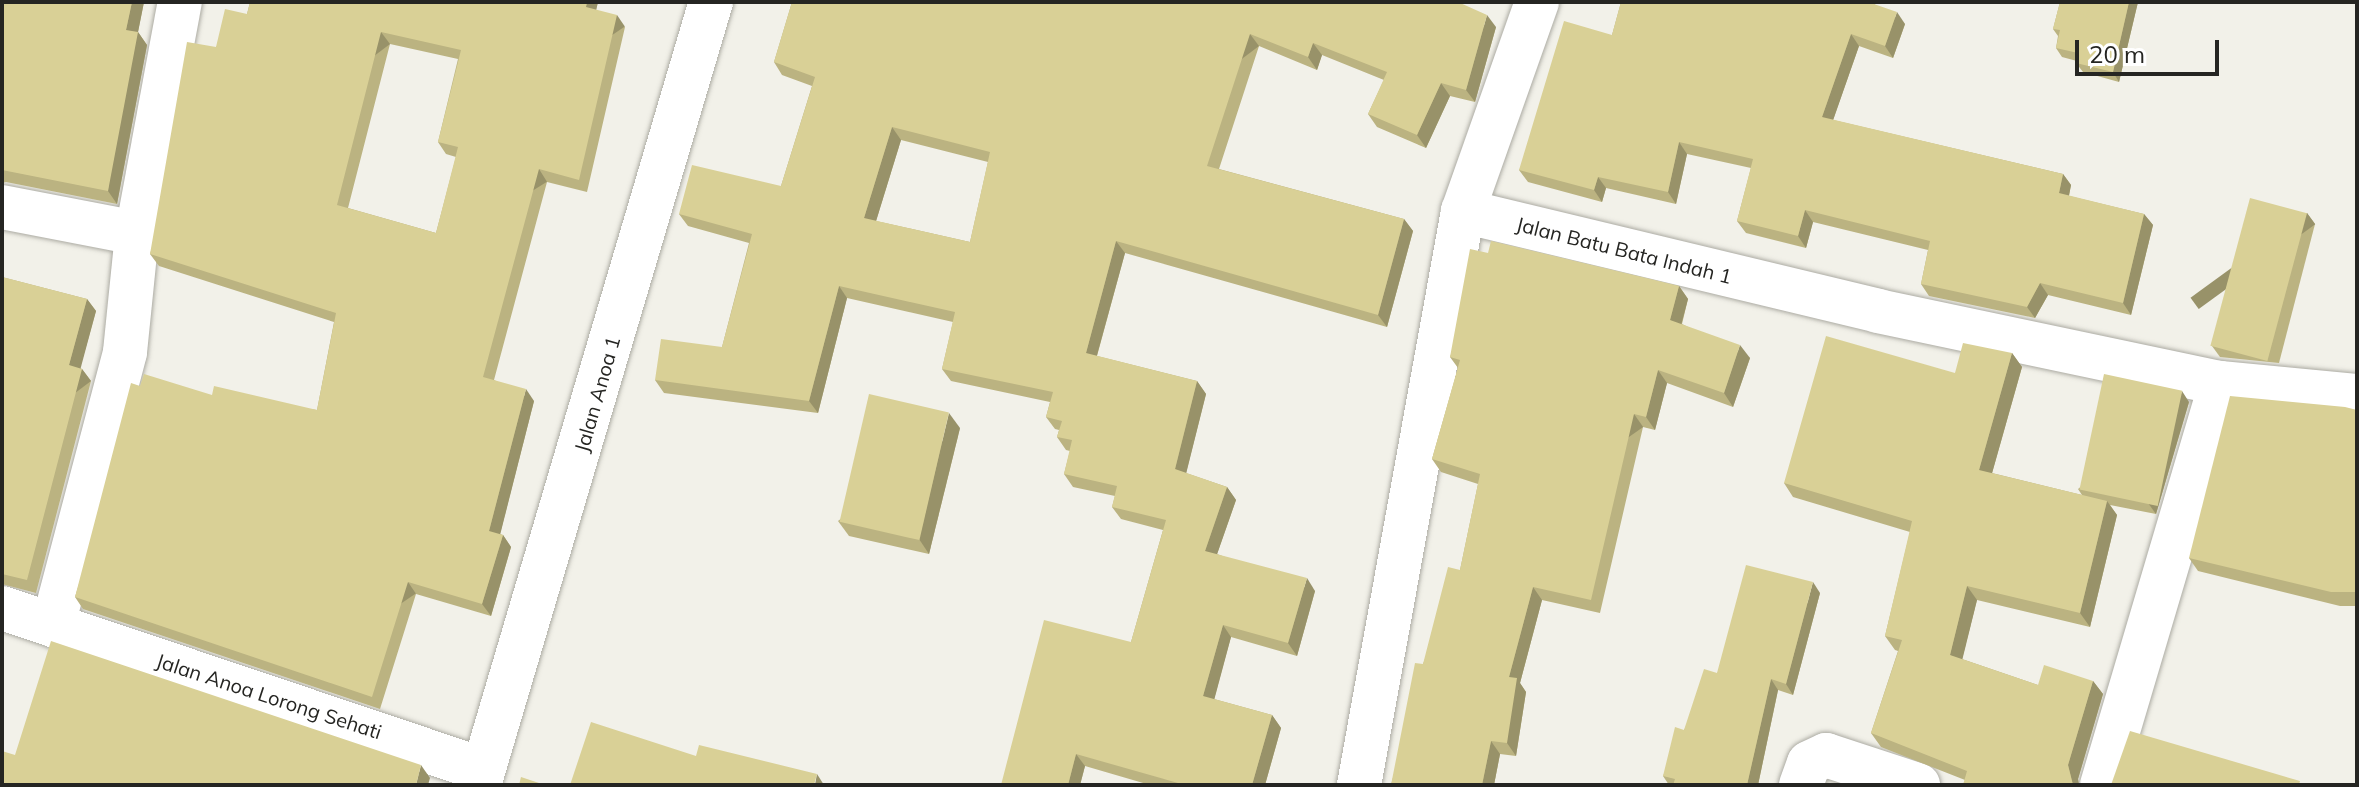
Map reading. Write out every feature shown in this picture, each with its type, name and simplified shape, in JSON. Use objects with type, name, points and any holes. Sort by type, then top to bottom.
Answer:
[{"type":"street","points":[[53,625],[125,352],[137,233],[180,2]]},
{"type":"street","name":"Jalan Anoa 1","points":[[482,777],[711,2]]},
{"type":"street","points":[[1359,785],[1463,211],[1537,2]]},
{"type":"street","points":[[2,207],[137,233]]},
{"type":"street","name":"Jalan Batu Bata Indah 1","points":[[1463,211],[1878,311],[2221,383],[2357,396]]},
{"type":"street","points":[[2102,785],[2221,383]]},
{"type":"street","name":"Jalan Anoa Lorong Sehati","points":[[2,608],[482,777]]},
{"type":"street","points":[[1801,785],[1809,763],[1826,755],[1918,785]]},
{"type":"building","points":[[2,2],[132,2],[126,30],[138,32],[108,191],[2,170]]},
{"type":"building","points":[[250,2],[587,2],[586,7],[617,15],[579,180],[539,169],[483,377],[526,389],[489,531],[503,535],[482,604],[408,582],[372,697],[75,597],[131,383],[140,386],[144,374],[212,395],[214,386],[317,410],[336,313],[150,254],[187,42],[216,47],[225,9],[247,14]],"holes":[[[381,32],[461,50],[438,142],[458,147],[436,233],[337,205]]]},
{"type":"building","points":[[792,2],[1458,2],[1487,15],[1466,90],[1441,83],[1417,135],[1368,114],[1387,72],[1313,43],[1308,57],[1250,34],[1207,166],[1404,219],[1378,315],[1116,241],[1086,353],[1197,381],[1175,469],[1227,487],[1205,551],[1307,578],[1288,643],[1223,625],[1203,696],[1272,715],[1252,785],[1185,785],[1076,754],[1068,785],[1001,785],[1044,620],[1131,642],[1166,520],[1112,507],[1117,486],[1064,474],[1072,440],[1057,437],[1062,421],[1046,417],[1053,392],[942,369],[955,312],[839,286],[809,401],[655,380],[661,339],[722,347],[752,234],[679,214],[692,165],[781,186],[815,77],[774,62]],"holes":[[[892,127],[990,152],[970,242],[864,218]]]},
{"type":"building","points":[[1621,2],[1868,2],[1897,12],[1885,46],[1851,34],[1822,117],[2063,174],[2059,193],[2144,214],[2123,303],[2040,283],[2027,307],[1921,284],[1930,241],[1805,210],[1798,236],[1737,221],[1753,159],[1679,142],[1668,192],[1598,177],[1594,190],[1519,170],[1564,21],[1612,35]]},
{"type":"building","points":[[2060,2],[2129,2],[2113,72],[2076,63],[2078,53],[2056,48],[2060,30],[2053,29]]},
{"type":"building","points":[[2250,198],[2307,213],[2267,361],[2210,346]]},
{"type":"building","points":[[1491,241],[1679,286],[1670,320],[1740,345],[1724,393],[1658,370],[1646,417],[1634,414],[1591,600],[1533,587],[1509,677],[1517,678],[1507,743],[1491,741],[1482,785],[1391,785],[1415,663],[1423,664],[1448,567],[1460,570],[1480,474],[1432,459],[1460,360],[1450,357],[1470,249],[1488,253]]},
{"type":"building","points":[[2,277],[87,299],[69,365],[82,369],[27,580],[2,574]]},
{"type":"building","points":[[1826,336],[1955,373],[1963,343],[2012,353],[1979,470],[2107,501],[2080,613],[1967,586],[1950,655],[2038,685],[2044,665],[2093,681],[2068,765],[2073,785],[1963,785],[1967,771],[1871,733],[1902,640],[1885,636],[1912,521],[1784,483]]},
{"type":"building","points":[[2104,374],[2182,391],[2158,506],[2079,489]]},
{"type":"building","points":[[869,394],[949,412],[919,540],[840,522]]},
{"type":"building","points":[[2230,396],[2357,410],[2357,592],[2331,592],[2189,558]]},
{"type":"building","points":[[1746,565],[1813,582],[1786,684],[1771,679],[1747,785],[1673,785],[1675,779],[1663,776],[1675,727],[1684,730],[1704,669],[1717,673]]},
{"type":"building","points":[[51,641],[421,765],[416,785],[2,785],[2,751],[15,755]]},
{"type":"building","points":[[591,722],[696,756],[699,745],[817,774],[814,785],[570,785]]},
{"type":"building","points":[[2130,731],[2300,781],[2299,785],[2111,785]]},
{"type":"building","points":[[521,777],[545,785],[519,785]]}]
